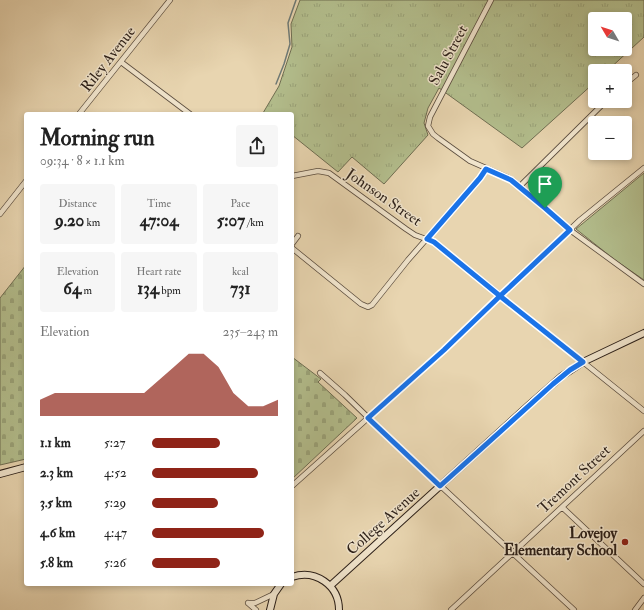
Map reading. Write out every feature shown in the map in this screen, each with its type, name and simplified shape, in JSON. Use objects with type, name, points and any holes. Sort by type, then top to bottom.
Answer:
[{"type":"main road","name":"College Avenue","points":[[330,586],[570,370],[583,362],[644,333]]},
{"type":"main road","points":[[0,474],[24,468]]},
{"type":"main road","points":[[294,576],[300,575],[313,576],[325,581],[336,596],[339,610]]},
{"type":"main road","points":[[270,610],[274,594],[280,586]]},
{"type":"street","name":"Riley Avenue","points":[[82,112],[170,0]]},
{"type":"street","name":"Salu Street","points":[[486,169],[470,162],[438,138],[430,130],[428,122],[490,0]]},
{"type":"street","points":[[120,62],[187,112]]},
{"type":"street","points":[[632,78],[636,75]]},
{"type":"street","points":[[520,186],[599,108]]},
{"type":"street","points":[[294,484],[444,350],[570,230],[644,168]]},
{"type":"street","points":[[294,250],[361,304],[368,307],[372,305],[408,260],[480,178],[486,169],[503,175],[520,186],[570,230],[644,284]]},
{"type":"street","name":"Johnson Street","points":[[294,176],[318,171],[329,173],[406,229],[434,242],[644,411]]},
{"type":"street","points":[[0,214],[24,184]]},
{"type":"street","points":[[294,241],[298,236]]},
{"type":"street","points":[[320,373],[574,610]]},
{"type":"street","name":"Tremont Street","points":[[451,610],[644,431]]},
{"type":"street","points":[[562,507],[644,584]]},
{"type":"street","points":[[256,610],[248,603],[255,603],[274,594]]},
{"type":"street","points":[[635,610],[644,598]]},
{"type":"green space","points":[[300,0],[644,0],[644,37],[632,48],[632,12],[588,12],[588,56],[623,56],[615,64],[588,64],[588,88],[522,148],[439,88],[428,108],[424,123],[428,135],[384,184],[352,157],[338,172],[294,137],[294,112],[264,112],[279,86],[292,47],[291,24]]},
{"type":"green space","points":[[644,173],[644,280],[615,260],[576,229]]},
{"type":"green space","points":[[24,268],[24,459],[0,465],[0,298]]},
{"type":"green space","points":[[294,359],[321,379],[318,382],[357,418],[294,477]]},
{"type":"waterway","points":[[276,84],[290,44],[288,23],[296,0]]},
{"type":"place","name":"Lovejoy Elementary School","points":[[625,542]]},
{"type":"route","points":[[545,208],[511,180],[503,175],[486,169],[480,178],[427,239],[434,242],[500,296],[444,350],[368,418],[440,486],[553,384],[570,370],[583,362],[500,296],[570,230],[545,208]]}]
